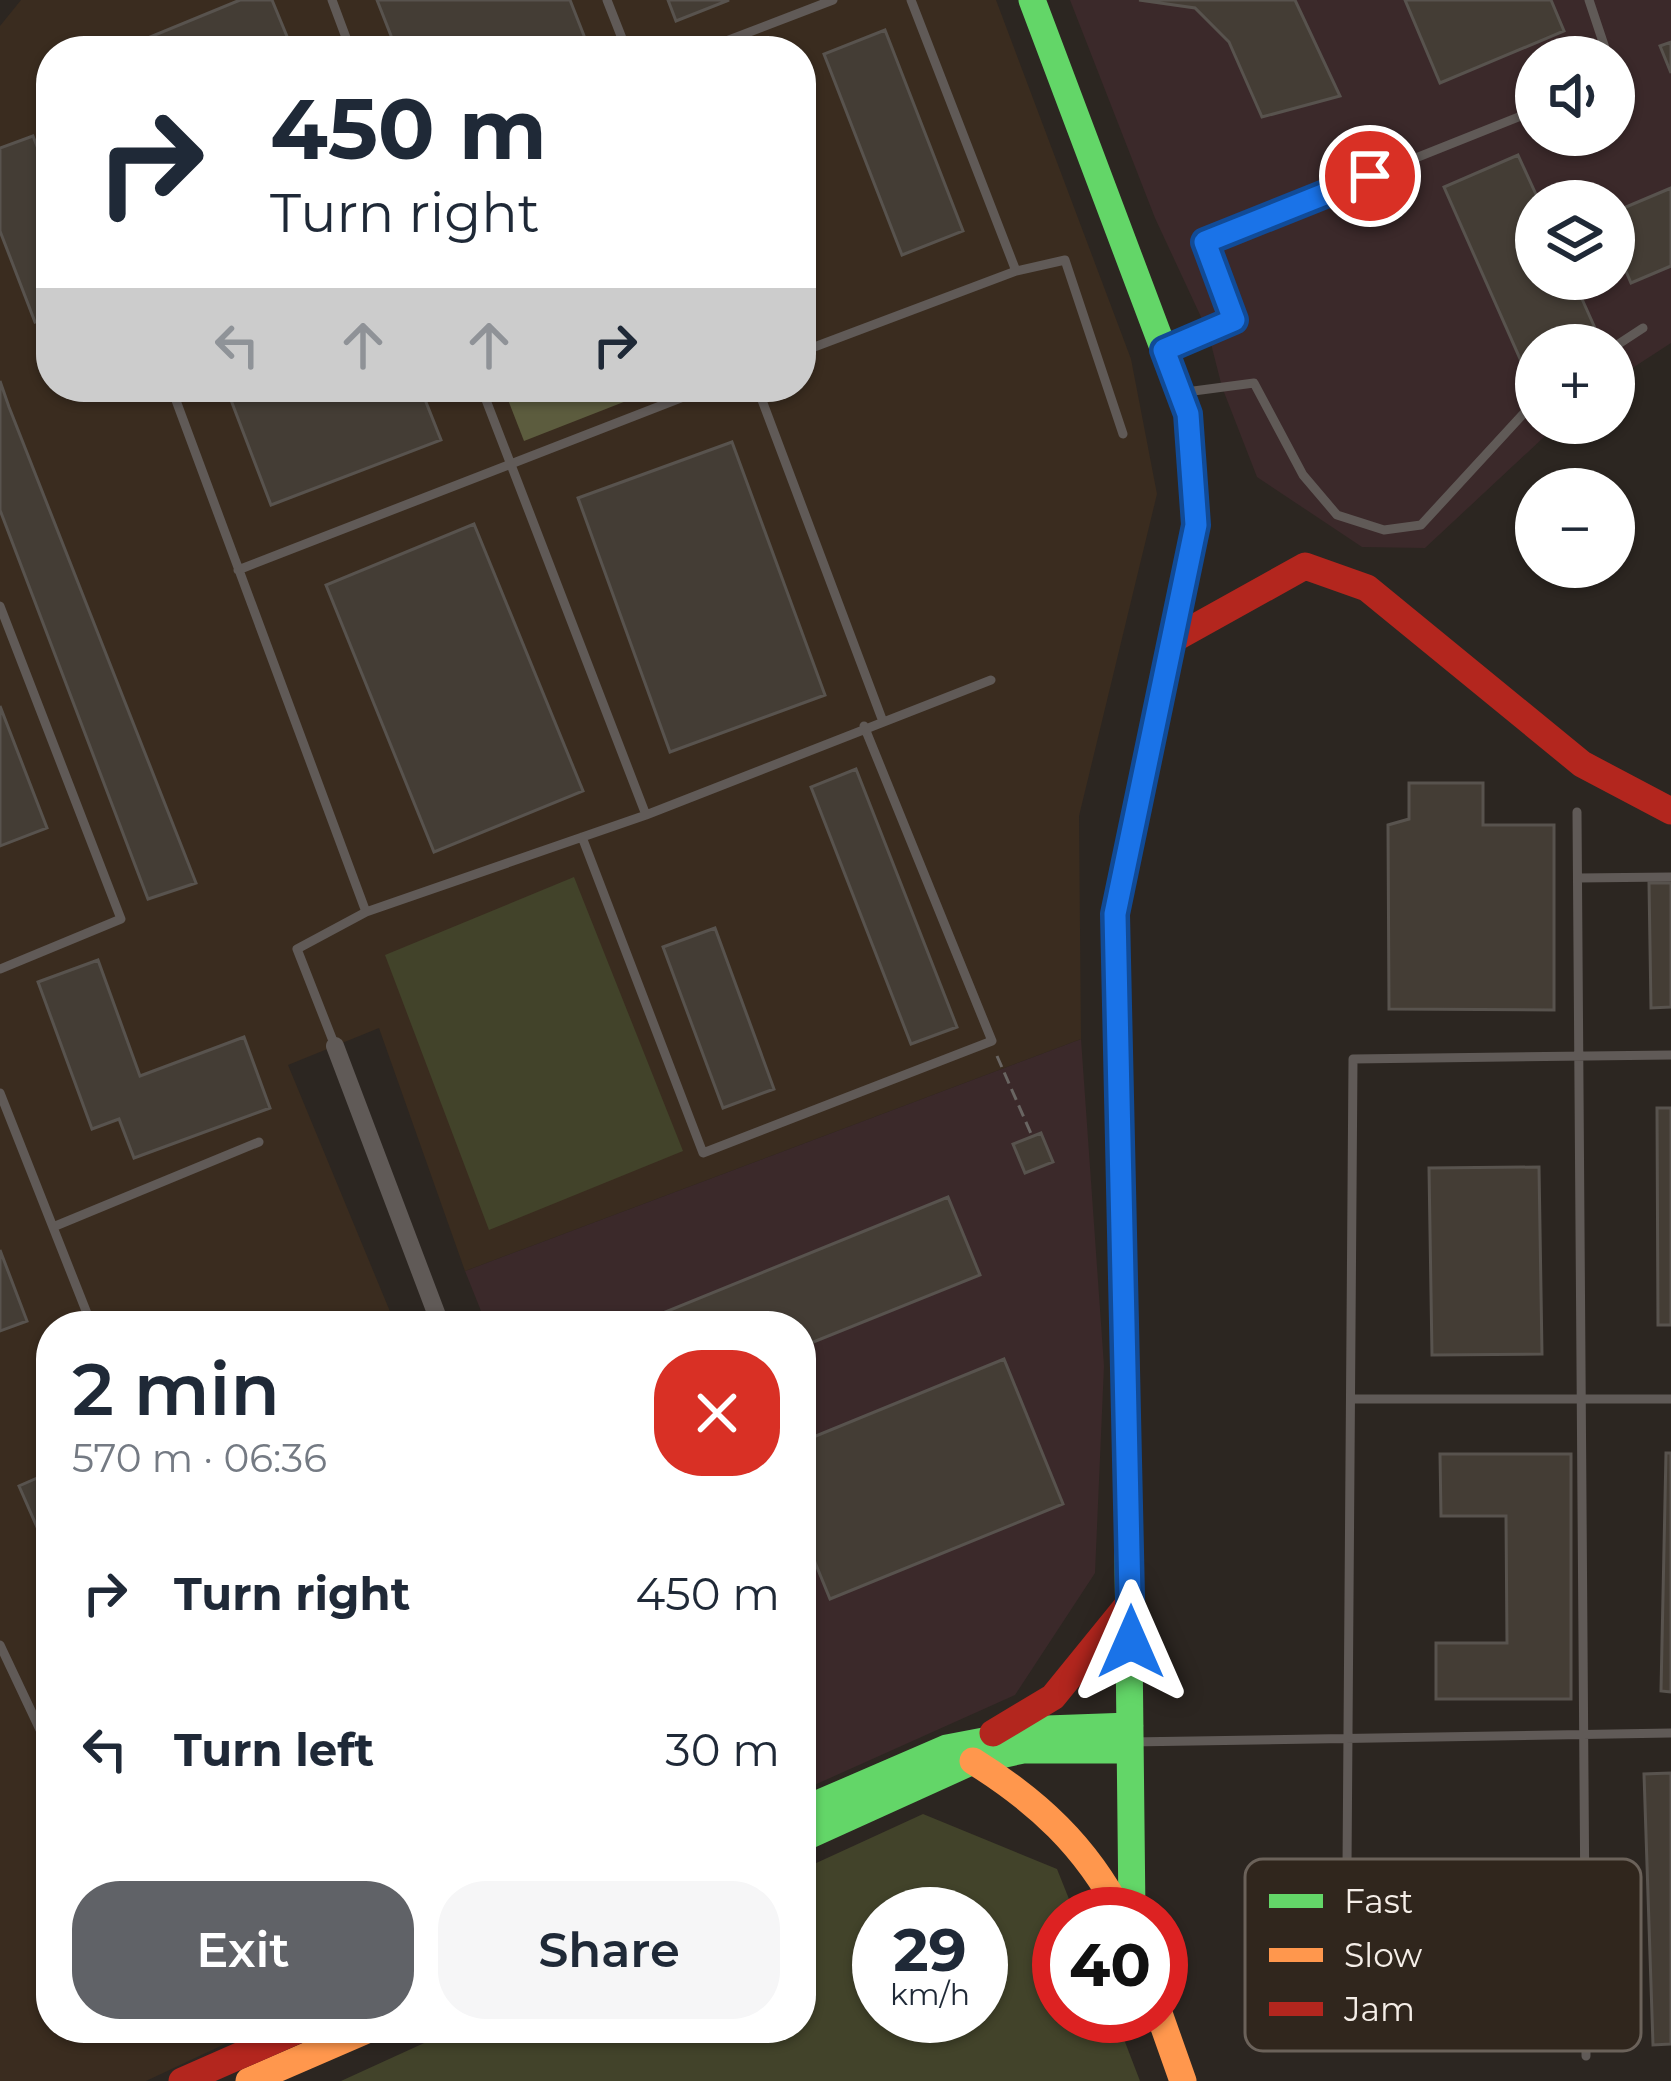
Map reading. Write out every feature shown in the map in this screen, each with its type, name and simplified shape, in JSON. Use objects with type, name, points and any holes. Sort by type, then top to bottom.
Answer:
[{"type":"street","points":[[1032,0],[1188,414],[1196,525],[1115,914],[1131,1601],[1132,1887]]},
{"type":"street","points":[[1172,640],[1305,566],[1367,588],[1582,764],[1671,811]]},
{"type":"street","points":[[335,1046],[435,1311]]},
{"type":"street","points":[[816,1831],[978,1750],[1053,1697],[1131,1601]]},
{"type":"street","points":[[816,1805],[947,1748],[1023,1750],[1129,1739]]},
{"type":"street","points":[[978,1750],[1082,1848],[1105,1887]]},
{"type":"street","points":[[182,2081],[269,2043]]},
{"type":"street","points":[[249,2081],[336,2043]]},
{"type":"street","points":[[1170,2043],[1183,2081]]},
{"type":"lane","points":[[332,0],[345,36]]},
{"type":"lane","points":[[607,0],[621,36]]},
{"type":"lane","points":[[739,36],[833,0]]},
{"type":"lane","points":[[911,0],[1016,271]]},
{"type":"lane","points":[[1589,0],[1601,36]]},
{"type":"lane","points":[[1164,350],[1234,320],[1205,242],[1515,118]]},
{"type":"lane","points":[[816,346],[1016,271],[1065,260],[1124,434]]},
{"type":"lane","points":[[1635,333],[1643,328]]},
{"type":"lane","points":[[1180,393],[1254,383],[1303,475],[1337,515],[1384,530],[1420,525],[1515,423]]},
{"type":"lane","points":[[177,402],[366,912]]},
{"type":"lane","points":[[487,402],[646,815]]},
{"type":"lane","points":[[238,569],[670,402]]},
{"type":"lane","points":[[763,402],[882,719]]},
{"type":"lane","points":[[0,606],[122,919],[0,969]]},
{"type":"lane","points":[[335,1046],[297,949],[366,912],[646,815],[991,680]]},
{"type":"lane","points":[[582,837],[703,1153],[992,1041],[864,727]]},
{"type":"lane","points":[[1577,812],[1585,1859]]},
{"type":"lane","points":[[1578,878],[1671,877]]},
{"type":"lane","points":[[1347,1859],[1353,1059],[1671,1055]]},
{"type":"lane","points":[[0,1093],[86,1311]]},
{"type":"lane","points":[[53,1227],[259,1142]]},
{"type":"lane","points":[[1351,1399],[1671,1399]]},
{"type":"lane","points":[[0,1645],[36,1721]]},
{"type":"lane","points":[[1129,1739],[1671,1733]]},
{"type":"lane","points":[[1586,2051],[1586,2056]]},
{"type":"path","points":[[998,1060],[1032,1136]]},
{"type":"shaded area","points":[[21,0],[996,0],[1131,359],[1157,494],[1079,816],[1081,1039],[465,1271],[379,1028],[288,1065],[390,1311],[36,1311],[36,2043],[227,2043],[146,2081],[0,2081],[0,26]]},
{"type":"shaded area","points":[[1070,0],[1671,0],[1671,343],[1635,366],[1635,324],[1515,324],[1515,444],[1536,444],[1425,548],[1362,547],[1257,477],[1222,387],[1208,332],[1155,218]]},
{"type":"shaded area","points":[[1081,1039],[1104,1366],[1095,1573],[1015,1695],[816,1784],[816,1311],[481,1311],[465,1271]]},
{"type":"green space","points":[[509,402],[624,402],[524,441]]},
{"type":"green space","points":[[574,877],[683,1151],[489,1230],[385,955]]},
{"type":"green space","points":[[923,1814],[1057,1869],[1064,1887],[1032,1887],[1032,2043],[1125,2043],[1140,2081],[341,2081],[424,2043],[816,2043],[816,1863]]},
{"type":"building","points":[[240,0],[272,0],[287,36],[152,36]]},
{"type":"building","points":[[377,0],[570,0],[584,36],[391,36]]},
{"type":"building","points":[[668,0],[729,0],[676,21]]},
{"type":"building","points":[[1139,0],[1295,0],[1340,96],[1262,117],[1229,42],[1195,8]]},
{"type":"building","points":[[1405,0],[1551,0],[1564,31],[1552,36],[1515,36],[1515,52],[1440,83]]},
{"type":"building","points":[[885,30],[963,231],[902,255],[824,54]]},
{"type":"building","points":[[1671,42],[1671,73],[1660,46]]},
{"type":"building","points":[[33,136],[36,144],[35,322],[0,231],[0,148]]},
{"type":"building","points":[[1518,156],[1529,180],[1515,180],[1515,300],[1582,300],[1593,324],[1515,324],[1515,347],[1444,187]]},
{"type":"building","points":[[1671,188],[1671,266],[1635,281],[1635,203]]},
{"type":"building","points":[[0,381],[196,883],[148,899],[0,510]]},
{"type":"building","points":[[232,402],[426,402],[441,440],[271,505]]},
{"type":"building","points":[[732,442],[825,695],[670,752],[578,498]]},
{"type":"building","points":[[474,524],[583,791],[434,852],[326,585]]},
{"type":"building","points":[[0,706],[47,828],[0,846]]},
{"type":"building","points":[[856,769],[957,1027],[911,1044],[811,787]]},
{"type":"building","points":[[1409,783],[1483,783],[1483,825],[1554,825],[1554,1010],[1389,1009],[1388,825],[1409,819]]},
{"type":"building","points":[[1649,883],[1671,883],[1671,1007],[1651,1008]]},
{"type":"building","points":[[715,928],[774,1089],[723,1108],[663,947]]},
{"type":"building","points":[[98,960],[140,1076],[244,1037],[270,1108],[134,1158],[119,1119],[92,1129],[38,982]]},
{"type":"building","points":[[1657,1108],[1671,1108],[1671,1325],[1658,1325]]},
{"type":"building","points":[[1041,1133],[1053,1162],[1025,1173],[1013,1144]]},
{"type":"building","points":[[1539,1167],[1542,1354],[1432,1355],[1429,1168]]},
{"type":"building","points":[[948,1197],[980,1275],[816,1341],[816,1311],[668,1311]]},
{"type":"building","points":[[0,1250],[27,1321],[0,1331]]},
{"type":"building","points":[[1004,1359],[1063,1504],[830,1599],[816,1565],[816,1436]]},
{"type":"building","points":[[1666,1453],[1671,1453],[1671,1692],[1661,1691]]},
{"type":"building","points":[[1440,1454],[1571,1454],[1571,1699],[1436,1699],[1436,1643],[1507,1643],[1506,1516],[1441,1516]]},
{"type":"building","points":[[36,1479],[36,1525],[19,1486]]},
{"type":"building","points":[[1671,1773],[1671,2044],[1653,2045],[1644,1774]]},
{"type":"traffic: fast","points":[[1032,0],[1188,414],[1193,479]]},
{"type":"traffic: fast","points":[[1126,1375],[1132,1887]]},
{"type":"traffic: fast","points":[[816,1805],[947,1748],[1047,1729],[1130,1726]]},
{"type":"traffic: fast","points":[[816,1832],[973,1761],[1023,1750],[1129,1750]]},
{"type":"traffic: slow","points":[[973,1761],[1058,1827],[1105,1887]]},
{"type":"traffic: slow","points":[[249,2081],[336,2043]]},
{"type":"traffic: slow","points":[[1170,2043],[1183,2081]]},
{"type":"traffic: jam","points":[[1126,1375],[1115,914],[1196,525],[1193,479]]},
{"type":"traffic: jam","points":[[1172,640],[1305,566],[1367,588],[1582,764],[1671,811]]},
{"type":"traffic: jam","points":[[993,1733],[1053,1697],[1131,1601]]},
{"type":"traffic: jam","points":[[182,2081],[269,2043]]},
{"type":"route","points":[[1131,1642],[1115,914],[1196,525],[1188,414],[1164,350],[1234,320],[1205,242],[1370,176]]}]
